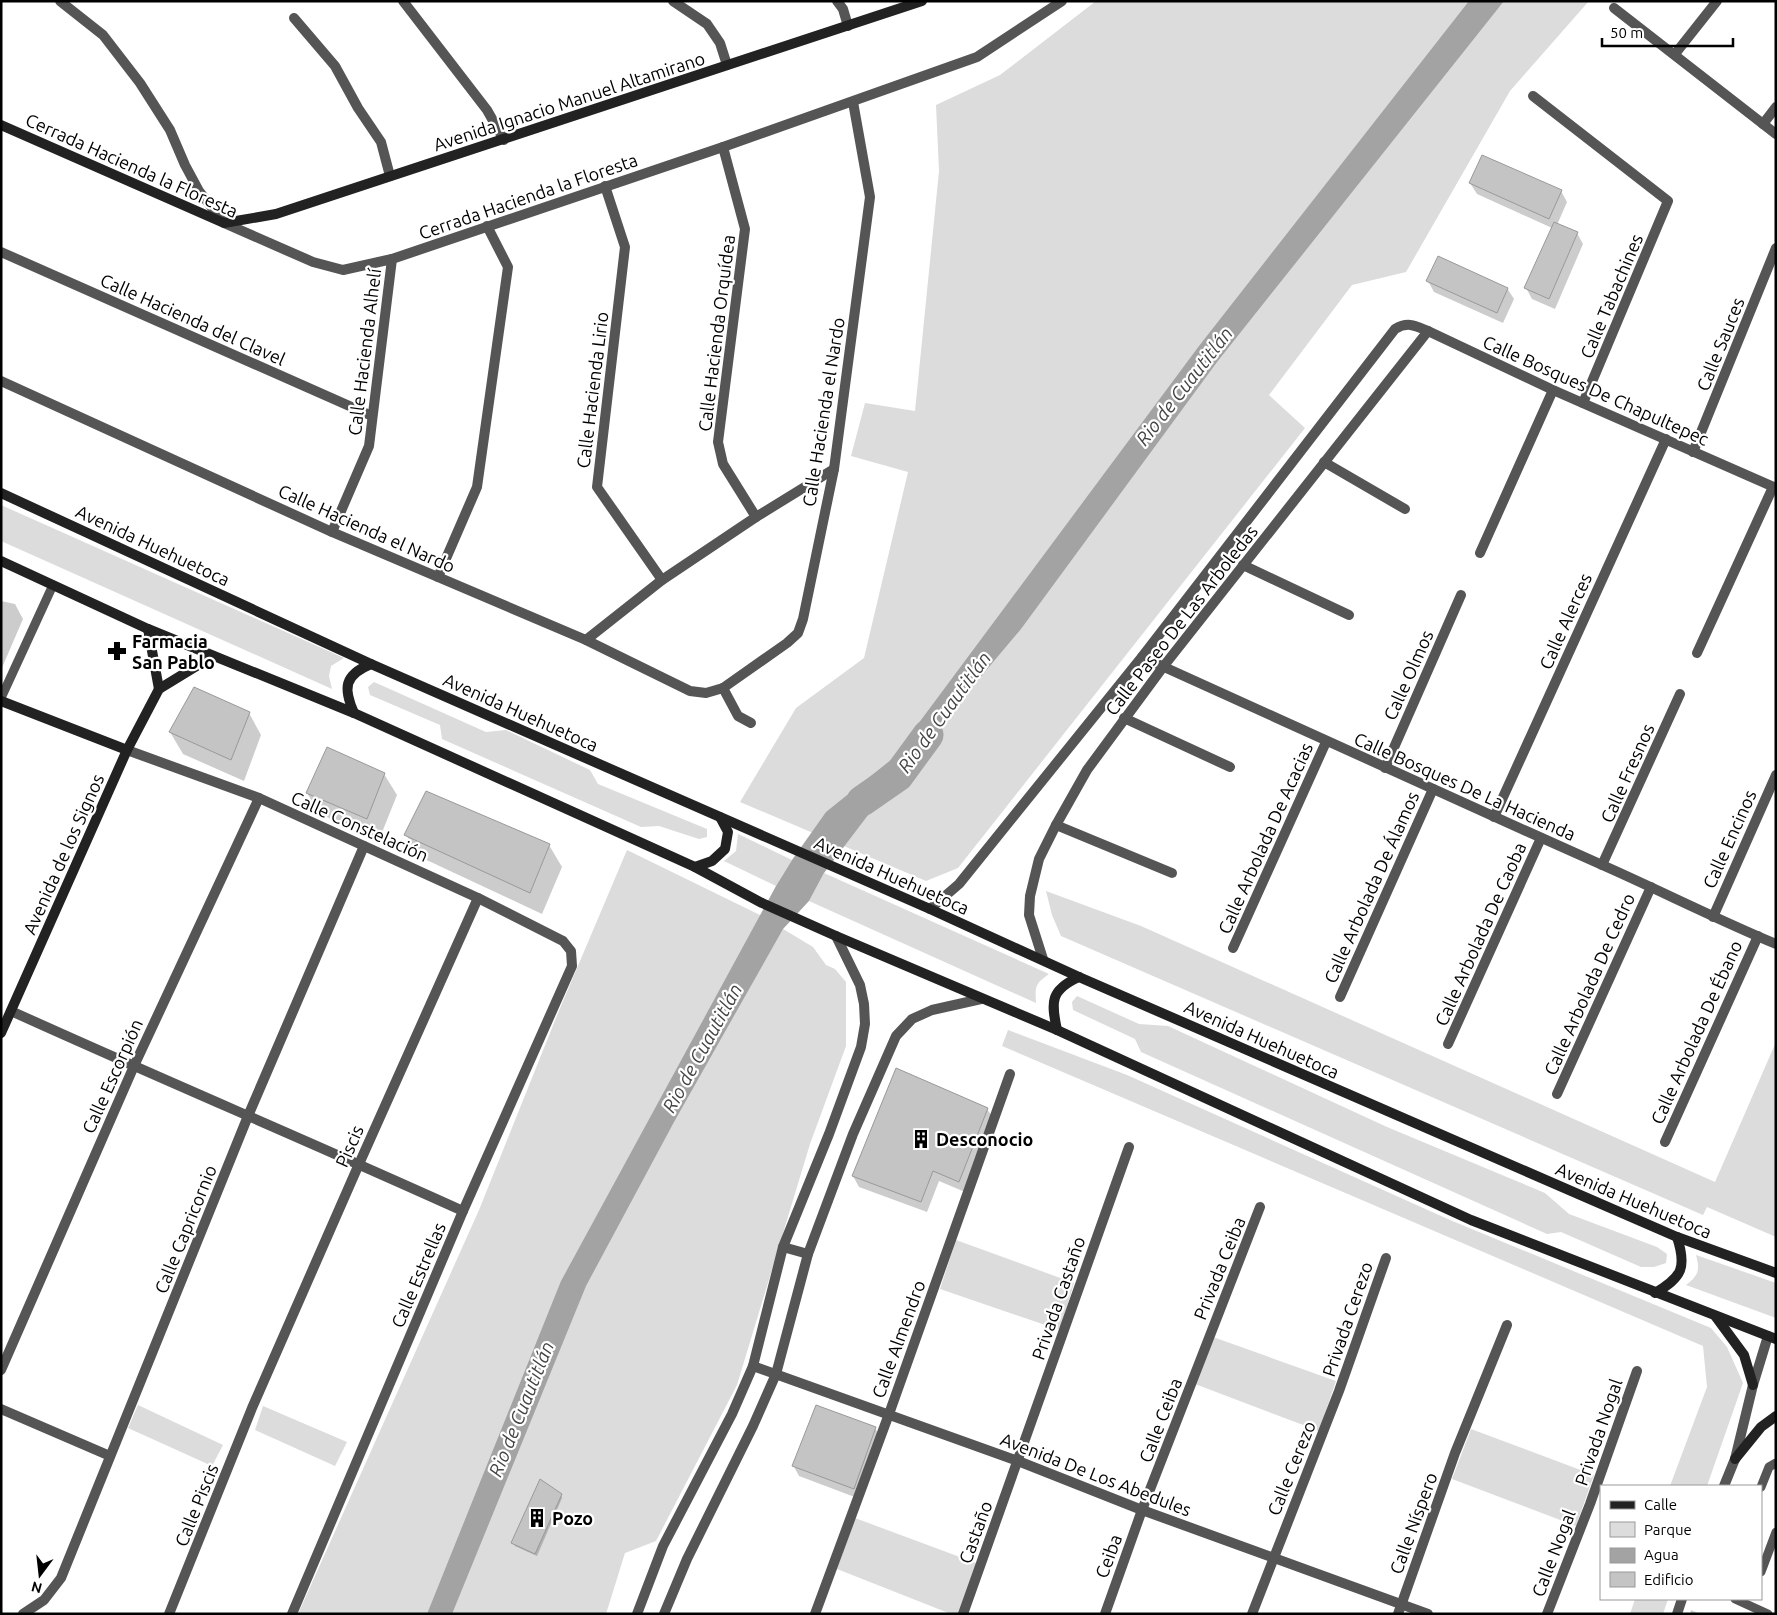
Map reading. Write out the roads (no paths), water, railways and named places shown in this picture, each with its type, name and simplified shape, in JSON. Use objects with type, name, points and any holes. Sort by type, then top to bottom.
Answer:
[{"type":"main road","name":"Avenida Ignacio Manuel Altamirano","points":[[224,223],[276,214],[922,1]]},
{"type":"main road","name":"Cerrada Hacienda la Floresta","points":[[1,125],[224,223]]},
{"type":"main road","name":"Avenida Huehuetoca","points":[[1,493],[372,664],[1043,959],[1079,977],[1677,1238],[1776,1273]]},
{"type":"main road","points":[[1,561],[148,629],[354,713],[695,867],[762,903],[981,999],[1057,1030],[1471,1220],[1772,1338]]},
{"type":"main road","points":[[148,629],[159,689],[213,656]]},
{"type":"main road","points":[[354,713],[347,697],[348,682],[357,670],[372,664]]},
{"type":"main road","name":"Avenida de los Signos","points":[[1,1033],[127,750],[159,689]]},
{"type":"main road","points":[[1,699],[127,750]]},
{"type":"main road","points":[[695,867],[712,861],[725,849],[728,832],[720,817]]},
{"type":"main road","points":[[1057,1030],[1053,1010],[1056,994],[1065,983],[1079,977]]},
{"type":"main road","points":[[1655,1293],[1672,1283],[1681,1270],[1682,1254],[1677,1238]]},
{"type":"main road","points":[[1716,1316],[1744,1355],[1753,1385]]},
{"type":"main road","points":[[1735,1459],[1761,1427],[1776,1416]]},
{"type":"street","points":[[60,1],[103,35],[140,83],[170,130],[199,191],[224,223]]},
{"type":"street","points":[[403,1],[487,110],[504,140]]},
{"type":"street","points":[[673,1],[707,24],[720,43],[728,65]]},
{"type":"street","points":[[836,1],[843,9],[848,26]]},
{"type":"street","name":"Cerrada Hacienda la Floresta","points":[[224,223],[313,262],[343,270],[392,259],[723,147],[978,57],[1062,1]]},
{"type":"street","points":[[1676,54],[1717,1]]},
{"type":"street","points":[[1614,8],[1676,54],[1776,134]]},
{"type":"street","points":[[294,18],[335,66],[358,108],[381,142],[390,176]]},
{"type":"street","name":"Calle Tabachines","points":[[1533,96],[1668,201],[1584,403]]},
{"type":"street","name":"Calle Hacienda el Nardo","points":[[1,381],[332,532],[586,640],[690,691],[706,694],[723,688],[786,643],[798,633],[803,619],[834,468],[870,197],[853,102]]},
{"type":"street","points":[[1763,124],[1776,107]]},
{"type":"street","name":"Calle Hacienda Orquídea","points":[[723,147],[745,229],[718,442],[723,464],[756,517]]},
{"type":"street","name":"Calle Hacienda Lirio","points":[[605,186],[625,247],[597,486],[662,580]]},
{"type":"street","points":[[438,577],[477,487],[508,267],[487,226]]},
{"type":"street","name":"Calle Sauces","points":[[1694,452],[1776,248]]},
{"type":"street","name":"Calle Hacienda del Clavel","points":[[1,252],[372,416]]},
{"type":"street","name":"Calle Hacienda Alhelí","points":[[332,532],[369,446],[392,259]]},
{"type":"street","name":"Calle Bosques De Chapultepec","points":[[1402,325],[1412,324],[1553,390],[1774,487]]},
{"type":"street","name":"Calle Paseo De Las Arboledas","points":[[930,909],[959,884],[1142,657],[1395,329],[1402,325]]},
{"type":"street","name":"Calle Paseo De Las Arboledas","points":[[1043,959],[1029,915],[1030,896],[1039,859],[1056,825],[1088,770],[1124,718],[1163,667],[1428,331]]},
{"type":"street","points":[[1480,553],[1553,390]]},
{"type":"street","name":"Calle Alerces","points":[[1494,817],[1666,439]]},
{"type":"street","points":[[1324,462],[1405,509]]},
{"type":"street","points":[[586,640],[662,580],[756,517],[834,468]]},
{"type":"street","points":[[1697,654],[1774,487]]},
{"type":"street","points":[[1243,565],[1349,615]]},
{"type":"street","name":"Calle Olmos","points":[[1385,768],[1461,595]]},
{"type":"street","name":"Calle Bosques De La Hacienda","points":[[1142,657],[1326,742],[1776,944]]},
{"type":"street","points":[[723,688],[738,716],[751,723]]},
{"type":"street","name":"Calle Fresnos","points":[[1602,865],[1680,694]]},
{"type":"street","points":[[1124,718],[1230,767]]},
{"type":"street","name":"Calle Arbolada De Acacias","points":[[1233,948],[1326,742]]},
{"type":"street","name":"Calle Constelación","points":[[127,750],[259,798],[478,898],[563,941],[571,951]]},
{"type":"street","name":"Calle Encinos","points":[[1713,917],[1776,775]]},
{"type":"street","name":"Calle Arbolada De Álamos","points":[[1340,997],[1433,789]]},
{"type":"street","name":"Calle Escorpión","points":[[1,1370],[134,1066],[259,798]]},
{"type":"street","points":[[1056,825],[1172,873]]},
{"type":"street","name":"Calle Arbolada De Caoba","points":[[1448,1044],[1541,838]]},
{"type":"street","name":"Calle Capricornio","points":[[23,1614],[44,1600],[61,1578],[248,1116],[364,846]]},
{"type":"street","name":"Calle Arbolada De Cedro","points":[[1557,1094],[1651,887]]},
{"type":"street","name":"Piscis","points":[[252,1408],[478,898]]},
{"type":"street","points":[[636,1614],[664,1546],[732,1414],[753,1366],[783,1247],[829,1134],[863,1039],[865,1024],[864,1004],[860,985],[836,936]]},
{"type":"street","name":"Calle Arbolada De Ébano","points":[[1665,1142],[1758,936]]},
{"type":"street","name":"Calle Estrellas","points":[[292,1614],[462,1211],[572,966],[571,951]]},
{"type":"street","points":[[664,1614],[687,1559],[753,1426],[776,1374],[808,1254],[853,1134],[896,1036],[912,1019],[932,1010],[981,999]]},
{"type":"street","points":[[11,1011],[462,1211]]},
{"type":"street","name":"Calle Almendro","points":[[815,1614],[889,1414],[1010,1074]]},
{"type":"street","name":"Privada Castaño","points":[[1018,1461],[1129,1147]]},
{"type":"street","name":"Privada Ceiba","points":[[1207,1341],[1260,1207]]},
{"type":"street","points":[[783,1247],[808,1254]]},
{"type":"street","name":"Privada Cerezo","points":[[1339,1391],[1386,1258]]},
{"type":"street","name":"Calle Níspero","points":[[1400,1609],[1456,1453],[1507,1325]]},
{"type":"street","points":[[1724,1485],[1735,1459],[1753,1385],[1772,1338]]},
{"type":"street","name":"Calle Ceiba","points":[[1142,1510],[1207,1341]]},
{"type":"street","name":"Avenida De Los Abedules","points":[[753,1366],[1018,1461],[1142,1510],[1273,1558],[1400,1609],[1428,1614]]},
{"type":"street","name":"Privada Nogal","points":[[1590,1504],[1637,1371]]},
{"type":"street","name":"Calle Cerezo","points":[[1252,1614],[1339,1391]]},
{"type":"street","name":"Calle Piscis","points":[[169,1614],[252,1408]]},
{"type":"street","points":[[1,1409],[110,1456]]},
{"type":"street","name":"Castaño","points":[[963,1614],[1018,1461]]},
{"type":"street","name":"Calle Nogal","points":[[1548,1614],[1590,1504]]},
{"type":"street","name":"Ceiba","points":[[1105,1614],[1142,1510]]},
{"type":"street","points":[[1677,1614],[1682,1600]]},
{"type":"lane","points":[[1,699],[53,585]]},
{"type":"lane","points":[[1762,1485],[1768,1467],[1776,1463]]},
{"type":"lane","points":[[1762,1569],[1776,1532]]},
{"type":"lane","points":[[1749,1602],[1768,1614]]},
{"type":"water","points":[[1469,1],[1504,1],[1217,362],[1021,629],[903,769],[824,873],[809,901],[783,929],[674,1122],[586,1286],[452,1614],[427,1614],[561,1281],[776,886],[792,860],[826,812],[892,759],[1199,346]]},
{"type":"waterway","name":"Rio de Cuautitlán","points":[[862,801],[898,776],[928,735]]},
{"type":"place","name":"Farmacia San Pablo","points":[[117,651]]},
{"type":"place","name":"Desconocio","points":[[921,1139]]},
{"type":"place","name":"Pozo","points":[[537,1518]]}]
